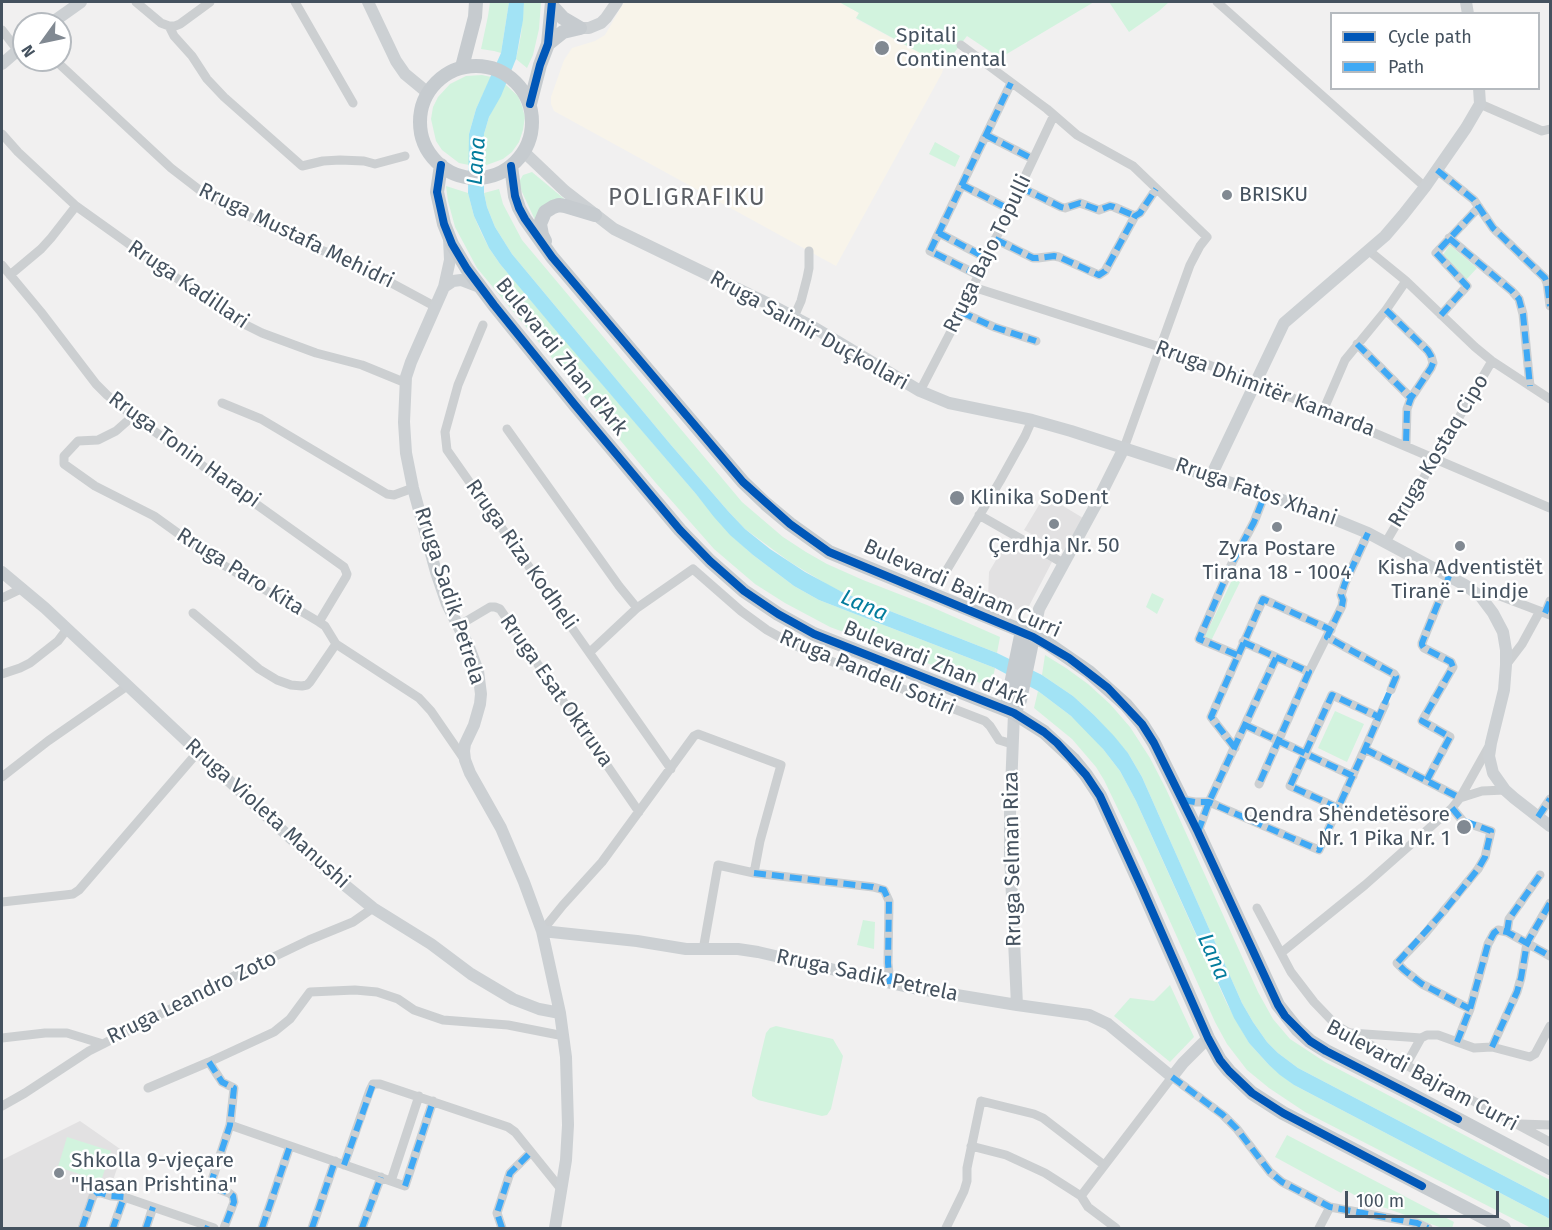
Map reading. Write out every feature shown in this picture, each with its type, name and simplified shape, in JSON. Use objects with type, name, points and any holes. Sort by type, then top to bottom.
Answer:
[{"type":"main road","points":[[368,2],[396,61],[405,74],[428,93]]},
{"type":"main road","points":[[462,67],[476,2]]},
{"type":"main road","points":[[548,44],[563,32],[588,28],[601,23],[616,2]]},
{"type":"main road","points":[[530,104],[519,85],[503,72],[483,66],[462,67],[438,81],[428,93],[421,113],[421,131],[425,144],[441,165],[465,177],[481,178],[497,174],[510,166],[524,152],[531,134],[530,104],[548,44],[552,4]]},
{"type":"main road","points":[[552,4],[563,18],[580,28]]},
{"type":"main road","points":[[1211,476],[1284,323],[1384,236],[1403,215],[1466,128],[1480,104],[1479,90]]},
{"type":"main road","name":"Rruga Saimir Duçkollari","points":[[524,152],[550,178],[606,224],[794,317],[920,391],[949,403],[1032,420],[1124,448]]},
{"type":"main road","name":"Bulevardi Zhan d'Ark","points":[[441,165],[437,192],[444,224],[460,259],[575,405],[680,530],[710,561],[744,591],[778,614],[814,634],[1014,713],[1044,732],[1073,759],[1100,796],[1208,1038],[1221,1060],[1239,1082],[1266,1103],[1293,1119],[1504,1228]]},
{"type":"main road","name":"Bulevardi Bajram Curri","points":[[510,166],[519,208],[552,256],[743,482],[790,524],[829,552],[1026,641],[1052,646],[1089,672],[1126,705],[1154,743],[1183,800],[1278,1005],[1297,1029],[1326,1051],[1549,1164]]},
{"type":"main road","points":[[552,256],[540,229],[545,212],[559,205],[595,215]]},
{"type":"main road","name":"Rruga Sadik Petrela","points":[[449,237],[450,260],[444,287],[411,362],[405,383],[405,444],[413,488],[436,572],[447,604],[478,671],[481,694],[478,714],[465,744],[465,760]]},
{"type":"main road","points":[[444,287],[453,281],[461,280],[482,288]]},
{"type":"main road","points":[[1014,713],[1026,641],[1039,609],[1124,448]]},
{"type":"main road","name":"Rruga Fatos Xhani","points":[[1124,448],[1265,494],[1368,533],[1465,585],[1481,597]]},
{"type":"main road","name":"Rruga Violeta Manushi","points":[[2,572],[67,629],[197,753],[325,869],[373,908],[431,944],[471,974],[513,999],[539,1009],[560,1013]]},
{"type":"main road","points":[[1481,597],[1493,613],[1503,633],[1506,650],[1504,690],[1489,756],[1493,773],[1505,790],[1551,826]]},
{"type":"main road","name":"Rruga Selman Riza","points":[[1014,713],[1010,854],[1017,1005]]},
{"type":"main road","points":[[465,760],[506,838],[542,931],[560,1013],[564,1036],[568,1125],[566,1160],[555,1228]]},
{"type":"main road","name":"Rruga Sadik Petrela","points":[[542,931],[637,941],[686,950],[730,949],[758,952],[891,984],[1017,1005],[1082,1013],[1103,1020],[1172,1077]]},
{"type":"main road","points":[[1172,1077],[1208,1038]]},
{"type":"street","points":[[136,2],[161,23],[169,26],[180,24],[210,2]]},
{"type":"street","points":[[295,2],[354,103]]},
{"type":"street","points":[[1217,2],[1425,187]]},
{"type":"street","points":[[169,26],[174,36],[224,98],[302,166],[340,160],[375,164],[405,156]]},
{"type":"street","points":[[961,45],[1077,135],[1133,166],[1208,237],[1200,246],[1190,265],[1124,448]]},
{"type":"street","name":"Rruga Mustafa Mehidri","points":[[68,72],[171,168],[206,195],[299,241],[358,265],[436,307]]},
{"type":"street","points":[[978,275],[930,251],[1011,83]]},
{"type":"street","points":[[1480,104],[1542,131],[1551,129]]},
{"type":"street","name":"Rruga Bajo Topulli","points":[[920,391],[962,312],[1054,115]]},
{"type":"street","name":"Rruga Kadillari","points":[[2,134],[76,206],[246,326],[316,353],[362,365],[405,383]]},
{"type":"street","points":[[986,135],[1033,159]]},
{"type":"street","points":[[1437,170],[1458,186],[1479,207],[1493,228],[1545,278],[1551,306]]},
{"type":"street","points":[[962,185],[1009,209]]},
{"type":"street","points":[[1020,187],[1061,207],[1065,208],[1080,202],[1100,210],[1110,206],[1114,207],[1135,216]]},
{"type":"street","points":[[995,239],[1033,258],[1059,257],[1099,275],[1105,271],[1135,216],[1140,213],[1156,189]]},
{"type":"street","points":[[10,275],[51,238],[76,206]]},
{"type":"street","points":[[1441,315],[1467,286],[1436,253],[1479,207]]},
{"type":"street","points":[[939,233],[986,258]]},
{"type":"street","points":[[1449,238],[1519,299],[1523,314],[1530,386]]},
{"type":"street","name":"Rruga Kostaq Cipo","points":[[1368,250],[1406,281],[1456,331],[1492,361],[1551,399]]},
{"type":"street","points":[[794,317],[807,278],[809,251]]},
{"type":"street","name":"Rruga Tonin Harapi","points":[[2,265],[96,384],[133,416],[342,564],[346,570],[346,577],[319,622]]},
{"type":"street","points":[[1323,411],[1345,360],[1386,310],[1406,281]]},
{"type":"street","name":"Rruga Dhimitër Kamarda","points":[[973,287],[1160,347],[1255,382],[1551,508]]},
{"type":"street","points":[[1386,310],[1428,351],[1433,363],[1411,398],[1407,409],[1406,445]]},
{"type":"street","points":[[962,312],[994,327],[1036,341]]},
{"type":"street","name":"Rruga Riza Kodheli","points":[[483,325],[458,385],[445,432],[447,450],[671,769]]},
{"type":"street","points":[[1357,344],[1411,398]]},
{"type":"street","name":"Rruga Kostaq Cipo","points":[[1386,542],[1492,361]]},
{"type":"street","points":[[222,404],[261,419],[387,494],[394,495],[413,488]]},
{"type":"street","name":"Rruga Paro Kita","points":[[133,416],[116,431],[98,440],[78,441],[64,456],[64,464],[95,486],[154,516],[215,560],[325,626],[336,644],[419,698],[465,760]]},
{"type":"street","points":[[942,578],[1025,436],[1032,420]]},
{"type":"street","points":[[507,429],[637,608]]},
{"type":"street","points":[[1238,655],[1199,639],[1265,494]]},
{"type":"street","points":[[979,515],[1063,563]]},
{"type":"street","points":[[1259,784],[1309,672],[1342,606],[1341,595],[1345,583],[1368,533]]},
{"type":"street","name":"Rruga Pandeli Sotiri","points":[[590,652],[637,608],[693,569],[741,611],[767,630],[796,646],[985,721],[999,740],[1012,744]]},
{"type":"street","points":[[1426,780],[1450,737],[1422,721],[1453,667],[1451,662],[1425,648],[1422,643],[1449,576]]},
{"type":"street","points":[[2,598],[22,588]]},
{"type":"street","points":[[1481,597],[1500,596],[1545,613]]},
{"type":"street","points":[[1235,748],[1211,717],[1263,598],[1329,633],[1394,674],[1396,677],[1391,690]]},
{"type":"street","points":[[1506,665],[1551,602]]},
{"type":"street","name":"Rruga Esat Oktruva","points":[[458,626],[490,607],[500,609],[639,812]]},
{"type":"street","points":[[193,613],[259,669],[291,685],[307,685],[336,644]]},
{"type":"street","points":[[2,674],[30,663],[58,641],[67,629]]},
{"type":"street","points":[[1243,642],[1309,672]]},
{"type":"street","points":[[1198,832],[1209,802],[1276,658]]},
{"type":"street","points":[[2,777],[48,741],[127,686]]},
{"type":"street","points":[[1338,808],[1290,786],[1332,695],[1379,717]]},
{"type":"street","points":[[1183,800],[1209,802],[1319,850],[1385,704]]},
{"type":"street","points":[[1245,725],[1353,776]]},
{"type":"street","points":[[542,931],[602,862],[694,736],[698,734],[781,765],[760,841],[754,873]]},
{"type":"street","points":[[1281,953],[1365,885],[1452,808],[1491,743]]},
{"type":"street","points":[[1365,750],[1460,798],[1482,790],[1505,790]]},
{"type":"street","points":[[2,902],[73,894],[79,890],[197,753]]},
{"type":"street","points":[[1538,817],[1551,799]]},
{"type":"street","points":[[1452,808],[1462,820]]},
{"type":"street","points":[[1470,1009],[1422,984],[1397,963],[1424,935],[1478,869],[1485,857],[1491,831],[1476,826]]},
{"type":"street","points":[[703,950],[718,865],[754,873],[873,887],[884,890],[889,901],[888,963],[891,984]]},
{"type":"street","points":[[1507,932],[1509,919],[1540,875]]},
{"type":"street","points":[[1492,1047],[1517,992],[1527,943],[1551,903]]},
{"type":"street","name":"Rruga Leandro Zoto","points":[[2,1038],[67,1034],[103,1044],[236,975],[353,922],[373,908]]},
{"type":"street","points":[[1257,908],[1291,972],[1329,1019],[1346,1032],[1551,1142]]},
{"type":"street","points":[[1457,1042],[1470,1009],[1488,944],[1494,933],[1498,930],[1507,932],[1551,956]]},
{"type":"street","points":[[148,1089],[274,1032],[290,1019],[310,992],[355,990],[377,992],[398,999],[414,1010],[443,1020],[508,1025],[564,1036]]},
{"type":"street","points":[[1346,1032],[1421,1038],[1432,1034],[1444,1036],[1474,1048],[1492,1047],[1533,1056],[1551,1026]]},
{"type":"street","points":[[1406,1065],[1421,1038]]},
{"type":"street","points":[[2,1106],[25,1094],[103,1044]]},
{"type":"street","points":[[209,1062],[222,1082],[234,1088],[230,1125],[210,1186],[233,1196],[234,1202],[224,1228]]},
{"type":"street","points":[[1081,1196],[1172,1077],[1223,1115],[1237,1129],[1270,1172],[1282,1182],[1330,1207],[1417,1223],[1428,1228]]},
{"type":"street","points":[[312,1228],[374,1084],[419,1096],[508,1127],[515,1132],[561,1189]]},
{"type":"street","points":[[391,1181],[419,1096]]},
{"type":"street","points":[[230,1125],[405,1186],[433,1101]]},
{"type":"street","points":[[946,1228],[964,1191],[981,1101],[1034,1114],[1052,1124],[1104,1165]]},
{"type":"street","points":[[1515,1123],[1551,1125]]},
{"type":"street","points":[[262,1228],[290,1146]]},
{"type":"street","points":[[971,1146],[1006,1155],[1035,1168],[1081,1196],[1088,1207],[1116,1228]]},
{"type":"street","points":[[502,1228],[497,1213],[510,1173],[531,1152]]},
{"type":"street","points":[[362,1228],[381,1177]]},
{"type":"street","points":[[82,1228],[93,1196],[101,1193],[124,1197],[210,1228]]},
{"type":"street","points":[[113,1228],[124,1197]]},
{"type":"street","points":[[146,1228],[153,1207]]},
{"type":"street","points":[[1319,1228],[1330,1207]]},
{"type":"shaded area","points":[[624,2],[839,2],[859,13],[856,19],[944,66],[836,266],[554,111],[551,97],[564,60],[572,48],[595,41],[605,35]]},
{"type":"shaded area","name":"Çerdhja Nr. 50","points":[[1045,495],[1083,518],[1068,548],[1062,551],[1024,530]]},
{"type":"shaded area","points":[[1006,539],[1015,541],[1052,562],[1028,608],[1018,610],[988,599],[989,572]]},
{"type":"shaded area","name":"Shkolla 9-vjeçare \"Hasan Prishtina\"","points":[[80,1121],[123,1151],[109,1192],[92,1186],[77,1228],[2,1228],[2,1160]]},
{"type":"green space","points":[[490,2],[509,2],[501,53],[481,49]]},
{"type":"green space","points":[[524,2],[541,2],[539,29],[533,55],[527,68],[516,59]]},
{"type":"green space","points":[[839,2],[1094,2],[1000,58],[967,36],[944,66],[856,18],[859,13]]},
{"type":"green space","points":[[1109,2],[1169,2],[1129,32]]},
{"type":"green space","points":[[466,76],[491,77],[476,109],[469,134],[469,165],[459,163],[442,150],[436,141],[431,119],[433,107],[438,97],[450,84]]},
{"type":"green space","points":[[505,84],[518,96],[522,106],[525,117],[523,130],[512,152],[503,159],[484,166],[484,134],[489,117]]},
{"type":"green space","points":[[935,142],[960,156],[955,167],[929,154]]},
{"type":"green space","points":[[532,172],[568,202],[536,222],[519,182],[523,175]]},
{"type":"green space","points":[[446,186],[468,193],[480,230],[500,264],[731,535],[794,586],[819,600],[995,668],[991,687],[830,627],[755,584],[714,549],[655,482],[477,268],[455,227]]},
{"type":"green space","points":[[499,189],[503,204],[522,240],[742,502],[783,537],[827,564],[1000,637],[997,653],[844,593],[790,562],[745,529],[671,445],[512,254],[495,227],[484,193]]},
{"type":"green space","points":[[1450,245],[1477,268],[1466,280],[1442,256]]},
{"type":"green space","points":[[1233,578],[1240,582],[1211,641],[1204,638]]},
{"type":"green space","points":[[1152,593],[1164,599],[1157,614],[1146,607]]},
{"type":"green space","points":[[1045,655],[1088,684],[1110,704],[1130,727],[1150,758],[1258,992],[1273,1019],[1290,1039],[1325,1062],[1550,1180],[1550,1200],[1298,1068],[1267,1042],[1242,1003],[1142,777],[1128,753],[1094,715],[1073,696],[1042,675]]},
{"type":"green space","points":[[1038,691],[1087,730],[1120,771],[1136,801],[1227,1004],[1249,1043],[1269,1065],[1294,1085],[1550,1219],[1550,1228],[1531,1228],[1305,1112],[1247,1070],[1227,1044],[1215,1022],[1104,780],[1072,739],[1034,708]]},
{"type":"green space","points":[[1335,711],[1364,724],[1347,762],[1318,748]]},
{"type":"green space","points":[[863,920],[875,922],[874,949],[857,945]]},
{"type":"green space","points":[[1170,985],[1194,1037],[1170,1062],[1114,1016],[1130,998],[1154,1001]]},
{"type":"green space","points":[[776,1026],[833,1039],[843,1056],[831,1109],[827,1115],[822,1116],[758,1100],[752,1096],[766,1033],[770,1028]]},
{"type":"green space","points":[[1287,1135],[1454,1222],[1452,1228],[1442,1228],[1363,1200],[1344,1189],[1341,1193],[1275,1157]]},
{"type":"green space","points":[[67,1137],[111,1151],[101,1181],[58,1167]]},
{"type":"water","name":"Lana","points":[[509,2],[524,2],[523,20],[516,59],[501,96],[489,117],[484,134],[484,193],[487,207],[495,227],[512,254],[671,445],[745,529],[805,572],[844,593],[997,653],[1042,675],[1073,696],[1114,736],[1128,753],[1142,777],[1242,1003],[1267,1042],[1298,1068],[1550,1200],[1550,1219],[1294,1085],[1269,1065],[1249,1043],[1234,1018],[1136,801],[1120,771],[1103,749],[1071,716],[1038,691],[995,668],[819,600],[794,586],[753,555],[714,517],[500,264],[489,248],[474,216],[468,193],[469,134],[476,109],[501,53]]},
{"type":"marked path","points":[[978,275],[930,251],[1011,83]]},
{"type":"marked path","points":[[986,135],[1033,159]]},
{"type":"marked path","points":[[1437,170],[1474,200],[1493,228],[1545,278],[1550,306]]},
{"type":"marked path","points":[[962,185],[1009,209]]},
{"type":"marked path","points":[[1020,187],[1061,207],[1065,208],[1080,203],[1099,210],[1110,206],[1135,216]]},
{"type":"marked path","points":[[995,239],[1033,258],[1059,257],[1099,275],[1105,271],[1135,216],[1140,213],[1156,189]]},
{"type":"marked path","points":[[1441,315],[1467,286],[1436,253],[1479,207]]},
{"type":"marked path","points":[[939,233],[986,258]]},
{"type":"marked path","points":[[1449,238],[1519,299],[1523,314],[1530,386]]},
{"type":"marked path","points":[[1386,310],[1428,351],[1433,363],[1411,398]]},
{"type":"marked path","points":[[961,312],[994,327],[1036,341]]},
{"type":"marked path","points":[[1357,344],[1411,398],[1407,409],[1406,445]]},
{"type":"marked path","points":[[1237,655],[1199,639],[1265,494]]},
{"type":"marked path","points":[[1183,800],[1209,802],[1319,850],[1396,677],[1327,637],[1342,606],[1341,595],[1345,583],[1368,533]]},
{"type":"marked path","points":[[1427,780],[1450,737],[1422,721],[1453,667],[1451,662],[1424,648],[1422,643],[1449,576]]},
{"type":"marked path","points":[[1235,748],[1211,717],[1263,599],[1331,630]]},
{"type":"marked path","points":[[1545,613],[1550,601]]},
{"type":"marked path","points":[[1243,642],[1309,672],[1259,784]]},
{"type":"marked path","points":[[1198,832],[1209,802],[1276,658]]},
{"type":"marked path","points":[[1338,808],[1290,786],[1332,695],[1379,717]]},
{"type":"marked path","points":[[1245,725],[1353,776]]},
{"type":"marked path","points":[[1365,749],[1460,798]]},
{"type":"marked path","points":[[1538,817],[1550,799]]},
{"type":"marked path","points":[[1452,808],[1462,820],[1491,831],[1485,857],[1445,910],[1397,963],[1422,984],[1470,1009]]},
{"type":"marked path","points":[[754,873],[884,890],[889,901],[890,984]]},
{"type":"marked path","points":[[1507,932],[1509,919],[1540,875]]},
{"type":"marked path","points":[[1492,1047],[1517,992],[1527,943],[1550,903]]},
{"type":"marked path","points":[[1457,1042],[1470,1009],[1488,944],[1494,933],[1498,930],[1507,932],[1550,956]]},
{"type":"marked path","points":[[209,1062],[222,1082],[234,1088],[230,1125],[210,1186],[233,1196],[234,1202],[224,1228]]},
{"type":"marked path","points":[[1172,1077],[1223,1115],[1237,1129],[1270,1172],[1282,1182],[1330,1207],[1417,1223],[1428,1228]]},
{"type":"marked path","points":[[344,1165],[373,1084]]},
{"type":"marked path","points":[[405,1186],[433,1101]]},
{"type":"marked path","points":[[262,1228],[290,1146]]},
{"type":"marked path","points":[[502,1228],[497,1213],[510,1173],[531,1152]]},
{"type":"marked path","points":[[312,1228],[335,1161]]},
{"type":"marked path","points":[[362,1228],[381,1177]]},
{"type":"marked path","points":[[82,1228],[96,1193],[124,1197],[113,1228]]},
{"type":"marked path","points":[[146,1228],[153,1207]]},
{"type":"cycle path","points":[[530,104],[548,44],[552,2]]},
{"type":"cycle path","points":[[441,165],[437,192],[444,224],[452,244],[467,269],[575,405],[680,530],[744,591],[778,614],[814,634],[1014,713],[1057,743],[1086,775],[1100,796],[1208,1038],[1229,1071],[1252,1093],[1283,1113],[1422,1186]]},
{"type":"cycle path","points":[[511,166],[519,208],[552,257],[743,482],[790,524],[829,552],[1033,637],[1069,658],[1108,688],[1142,724],[1154,743],[1285,1016],[1310,1041],[1326,1051],[1458,1119]]},
{"type":"place","name":"Spitali Continental","points":[[882,48]]},
{"type":"place","name":"BRISKU","points":[[1227,195]]},
{"type":"place","name":"Klinika SoDent","points":[[957,498]]},
{"type":"place","name":"Çerdhja Nr. 50","points":[[1054,524]]},
{"type":"place","name":"Zyra Postare Tirana 18 - 1004","points":[[1277,527]]},
{"type":"place","name":"Kisha Adventistët Tiranë - Lindje","points":[[1460,546]]},
{"type":"place","name":"Qendra Shëndetësore Nr. 1 Pika Nr. 1","points":[[1464,827]]},
{"type":"place","name":"Shkolla 9-vjeçare \"Hasan Prishtina\"","points":[[59,1173]]},
{"type":"district","name":"POLIGRAFIKU","points":[[687,198]]}]
